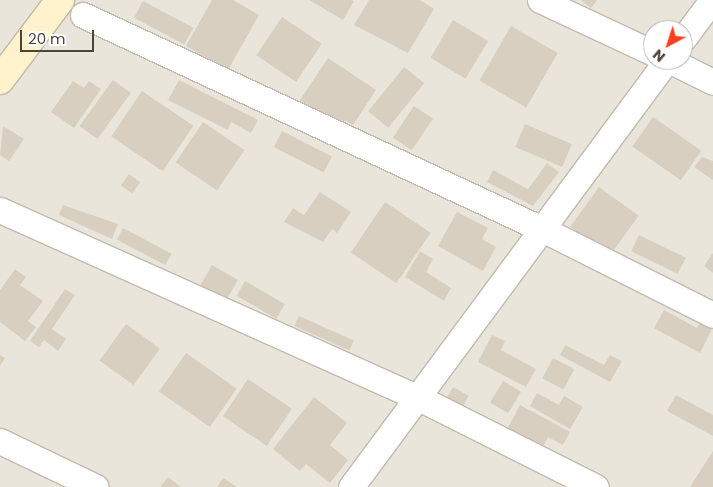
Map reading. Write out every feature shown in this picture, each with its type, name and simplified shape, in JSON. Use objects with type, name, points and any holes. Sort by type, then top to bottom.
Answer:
[{"type":"main road","points":[[0,80],[60,0]]},
{"type":"street","points":[[540,0],[643,48]]},
{"type":"street","points":[[693,26],[712,0]]},
{"type":"street","points":[[83,15],[542,229],[713,315]]},
{"type":"street","points":[[351,487],[661,70]]},
{"type":"street","points":[[688,70],[713,82]]},
{"type":"street","points":[[0,210],[417,397],[596,487]]},
{"type":"street","points":[[0,441],[96,487]]},
{"type":"shaded area","points":[[0,0],[713,0],[713,487],[0,487]]},
{"type":"building","points":[[212,0],[233,0],[259,15],[228,70],[186,46]]},
{"type":"building","points":[[309,0],[352,0],[354,1],[343,20]]},
{"type":"building","points":[[369,0],[420,0],[434,9],[408,53],[354,25]]},
{"type":"building","points":[[581,0],[597,0],[591,8]]},
{"type":"building","points":[[143,1],[193,28],[184,45],[134,18]]},
{"type":"building","points":[[282,17],[322,44],[296,82],[256,55]]},
{"type":"building","points":[[453,20],[488,41],[465,79],[430,58]]},
{"type":"building","points":[[511,26],[558,53],[526,108],[480,81]]},
{"type":"building","points":[[328,58],[376,90],[353,125],[345,120],[341,127],[300,100]]},
{"type":"building","points":[[404,67],[424,83],[388,128],[368,111]]},
{"type":"building","points":[[113,80],[131,93],[97,139],[79,126]]},
{"type":"building","points":[[179,80],[258,120],[251,133],[231,122],[228,130],[168,100]]},
{"type":"building","points":[[73,81],[84,88],[89,81],[101,89],[74,128],[51,112]]},
{"type":"building","points":[[142,91],[193,126],[163,171],[111,137]]},
{"type":"building","points":[[414,106],[433,119],[412,150],[393,138]]},
{"type":"building","points":[[653,117],[701,151],[681,180],[632,146]]},
{"type":"building","points":[[203,122],[244,150],[217,191],[176,163]]},
{"type":"building","points":[[525,124],[572,144],[562,167],[515,147]]},
{"type":"building","points":[[3,126],[24,139],[9,161],[0,155]]},
{"type":"building","points":[[282,131],[332,156],[324,172],[274,147]]},
{"type":"building","points":[[702,157],[713,161],[713,180],[694,167]]},
{"type":"building","points":[[547,163],[559,172],[533,206],[487,182],[493,170],[528,189]]},
{"type":"building","points":[[129,174],[140,182],[132,194],[121,185]]},
{"type":"building","points":[[599,187],[639,216],[610,255],[570,227]]},
{"type":"building","points":[[320,192],[351,212],[337,233],[332,229],[323,242],[284,222],[293,208],[304,215]]},
{"type":"building","points":[[385,202],[431,233],[396,283],[351,253]]},
{"type":"building","points":[[63,205],[118,224],[112,239],[59,215]]},
{"type":"building","points":[[457,212],[488,228],[482,239],[496,247],[483,271],[438,246]]},
{"type":"building","points":[[123,228],[172,254],[165,265],[117,239]]},
{"type":"building","points":[[639,235],[686,258],[678,274],[631,251]]},
{"type":"building","points":[[420,251],[433,259],[426,272],[451,288],[444,301],[405,277]]},
{"type":"building","points":[[713,253],[713,273],[704,266]]},
{"type":"building","points":[[212,265],[238,280],[226,300],[200,285]]},
{"type":"building","points":[[15,269],[26,277],[20,285],[43,301],[28,321],[36,327],[25,341],[0,322],[0,290]]},
{"type":"building","points":[[245,281],[285,304],[276,319],[236,296]]},
{"type":"building","points":[[65,289],[75,295],[52,329],[66,339],[58,351],[44,340],[39,347],[30,341]]},
{"type":"building","points":[[664,310],[697,328],[700,323],[712,329],[700,353],[654,328]]},
{"type":"building","points":[[299,316],[354,340],[349,350],[295,326]]},
{"type":"building","points":[[126,324],[160,349],[134,385],[100,360]]},
{"type":"building","points":[[492,335],[505,341],[501,350],[536,369],[526,387],[478,362]]},
{"type":"building","points":[[565,345],[604,365],[610,355],[622,361],[610,382],[560,355]]},
{"type":"building","points":[[186,353],[237,389],[210,427],[159,392]]},
{"type":"building","points":[[0,355],[5,358],[0,366]]},
{"type":"building","points":[[553,358],[574,369],[563,390],[542,378]]},
{"type":"building","points":[[248,379],[292,409],[267,446],[223,416]]},
{"type":"building","points":[[503,381],[521,392],[508,413],[490,402]]},
{"type":"building","points":[[453,387],[469,396],[463,406],[447,397]]},
{"type":"building","points":[[537,393],[559,405],[564,396],[583,407],[570,429],[530,406]]},
{"type":"building","points":[[676,395],[713,415],[713,436],[667,411]]},
{"type":"building","points":[[314,397],[347,423],[330,445],[348,460],[330,483],[306,464],[300,471],[273,449]]},
{"type":"building","points":[[520,405],[570,432],[563,445],[548,437],[540,452],[505,433]]},
{"type":"building","points":[[713,451],[713,487],[690,487]]},
{"type":"building","points":[[168,477],[181,487],[160,487]]},
{"type":"building","points":[[223,478],[237,487],[217,487]]}]
